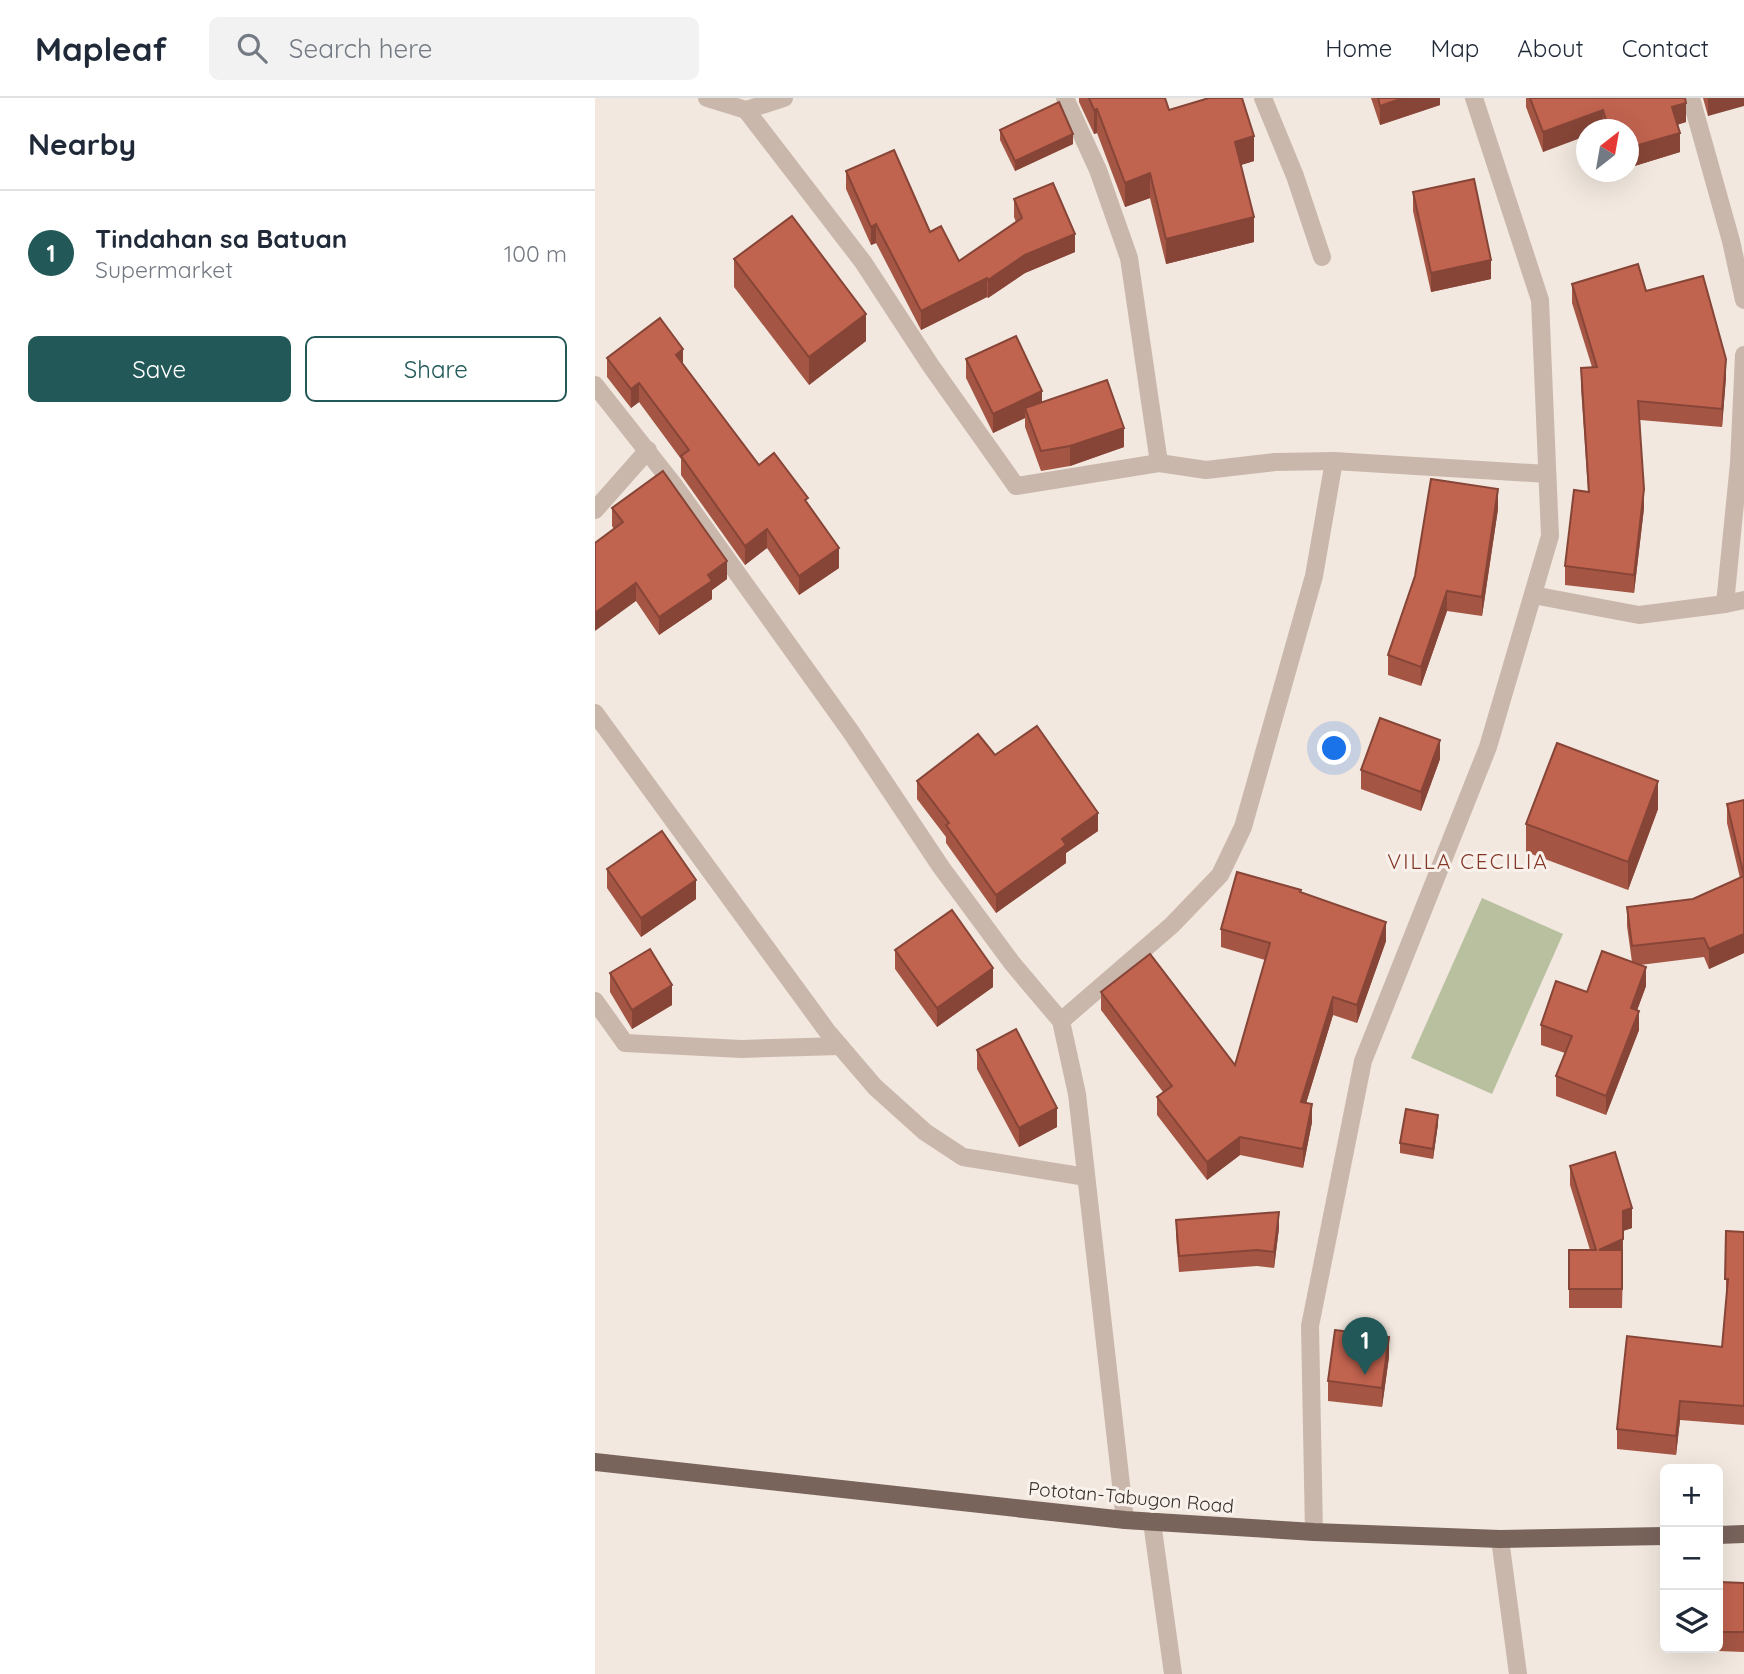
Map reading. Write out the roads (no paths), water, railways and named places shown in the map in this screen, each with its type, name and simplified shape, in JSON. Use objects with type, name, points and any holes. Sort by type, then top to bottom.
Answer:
[{"type":"main road","name":"Pototan-Tabugon Road","points":[[595,1462],[1152,1522],[1500,1539],[1660,1536]]},
{"type":"main road","points":[[1723,1535],[1744,1534]]},
{"type":"street","points":[[707,98],[746,110],[784,98]]},
{"type":"street","points":[[1065,98],[1098,170],[1129,258],[1160,463]]},
{"type":"street","points":[[1263,98],[1296,176],[1322,257]]},
{"type":"street","points":[[1314,1532],[1310,1326],[1363,1061],[1488,747],[1550,536],[1540,300],[1474,98]]},
{"type":"street","points":[[1691,98],[1731,241],[1744,300]]},
{"type":"street","points":[[746,110],[863,262],[930,366],[1016,486],[1160,463],[1206,470],[1275,462],[1334,461],[1547,474]]},
{"type":"street","points":[[1725,604],[1739,463],[1744,355]]},
{"type":"street","points":[[595,385],[648,450],[851,732],[941,867],[1012,963],[1061,1021],[1077,1094],[1125,1520]]},
{"type":"street","points":[[595,510],[648,450]]},
{"type":"street","points":[[1061,1021],[1171,925],[1220,875],[1243,827],[1314,576],[1334,461]]},
{"type":"street","points":[[1533,595],[1639,615],[1744,600]]},
{"type":"street","points":[[595,713],[840,1046],[875,1087],[915,1123],[963,1157],[1086,1177]]},
{"type":"street","points":[[595,1001],[625,1043],[741,1049],[840,1046]]},
{"type":"street","points":[[1152,1522],[1173,1674]]},
{"type":"street","points":[[1500,1539],[1518,1674]]},
{"type":"place","name":"Tindahan sa Batuan","points":[[1365,1375]]},
{"type":"district","name":"VILLA CECILIA","points":[[1468,862]]}]
